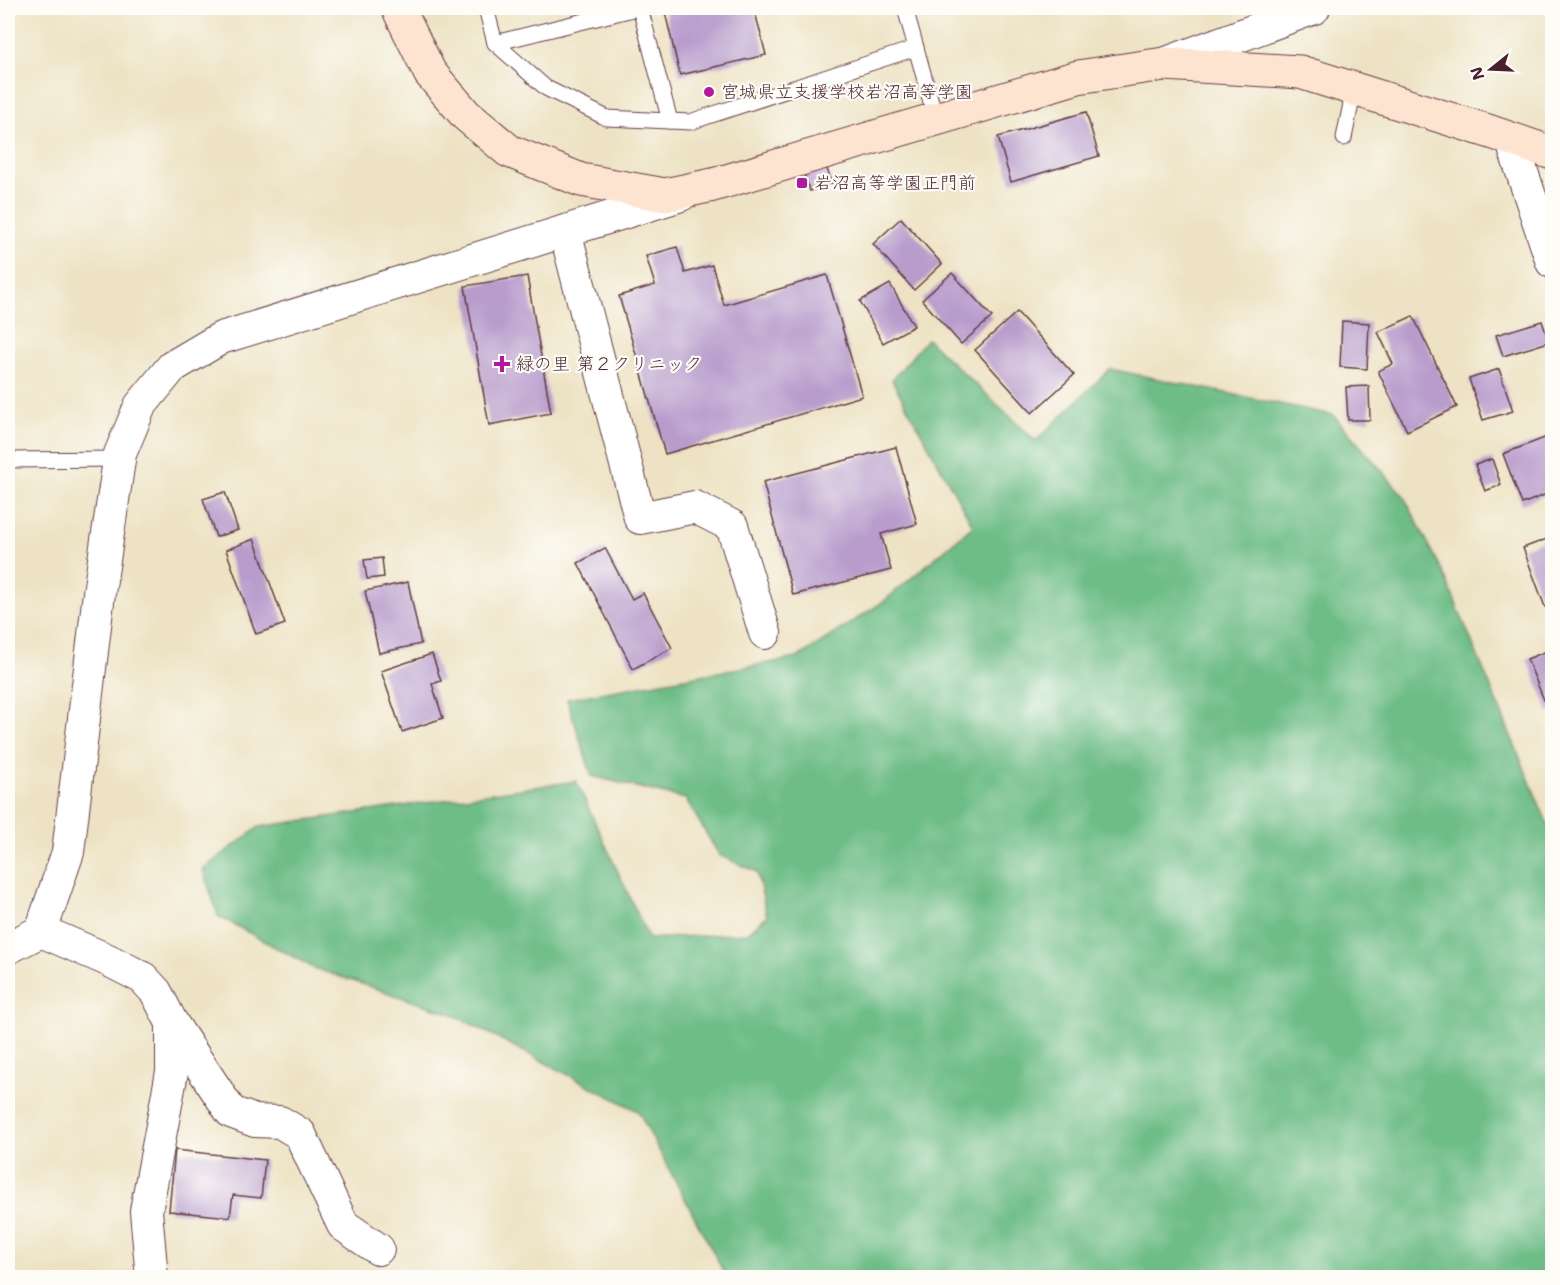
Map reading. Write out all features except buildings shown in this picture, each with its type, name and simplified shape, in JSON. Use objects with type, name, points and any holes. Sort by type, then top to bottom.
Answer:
[{"type":"street","points":[[398,8],[430,73],[466,115],[510,151],[581,180],[665,195],[713,185]]},
{"type":"street","points":[[8,948],[41,931],[68,852],[99,593],[119,459],[140,406],[172,367],[220,338],[713,185],[1078,77],[1164,64],[1314,8]]},
{"type":"street","points":[[1164,64],[1299,72],[1552,153]]},
{"type":"street","points":[[1512,139],[1552,262]]},
{"type":"street","points":[[566,231],[640,518],[695,507],[732,526],[765,633]]},
{"type":"street","points":[[41,931],[144,978],[156,992],[172,1023],[231,1112],[255,1121],[280,1122],[300,1134],[343,1225],[378,1249]]},
{"type":"street","points":[[152,1278],[146,1211],[172,1072],[172,1023]]},
{"type":"lane","points":[[486,8],[495,43],[546,88],[607,118],[690,122],[916,48]]},
{"type":"lane","points":[[495,43],[638,8],[670,121]]},
{"type":"lane","points":[[905,8],[936,120]]},
{"type":"lane","points":[[1344,138],[1354,88]]},
{"type":"lane","points":[[8,460],[119,459]]},
{"type":"green space","points":[[927,339],[1036,441],[1110,369],[1333,415],[1403,495],[1442,570],[1552,835],[1552,1277],[722,1277],[725,1274],[638,1111],[452,1014],[314,968],[218,916],[203,869],[259,827],[576,781],[649,939],[748,933],[767,916],[757,872],[719,855],[686,799],[592,776],[567,699],[797,658],[883,602],[973,526],[892,380]]},
{"type":"place","name":"宮城県立支援学校岩沼高等学園","points":[[709,92]]},
{"type":"place","name":"岩沼高等学園正門前","points":[[802,183]]},
{"type":"place","name":"緑の里 第２クリニック","points":[[502,364]]}]
